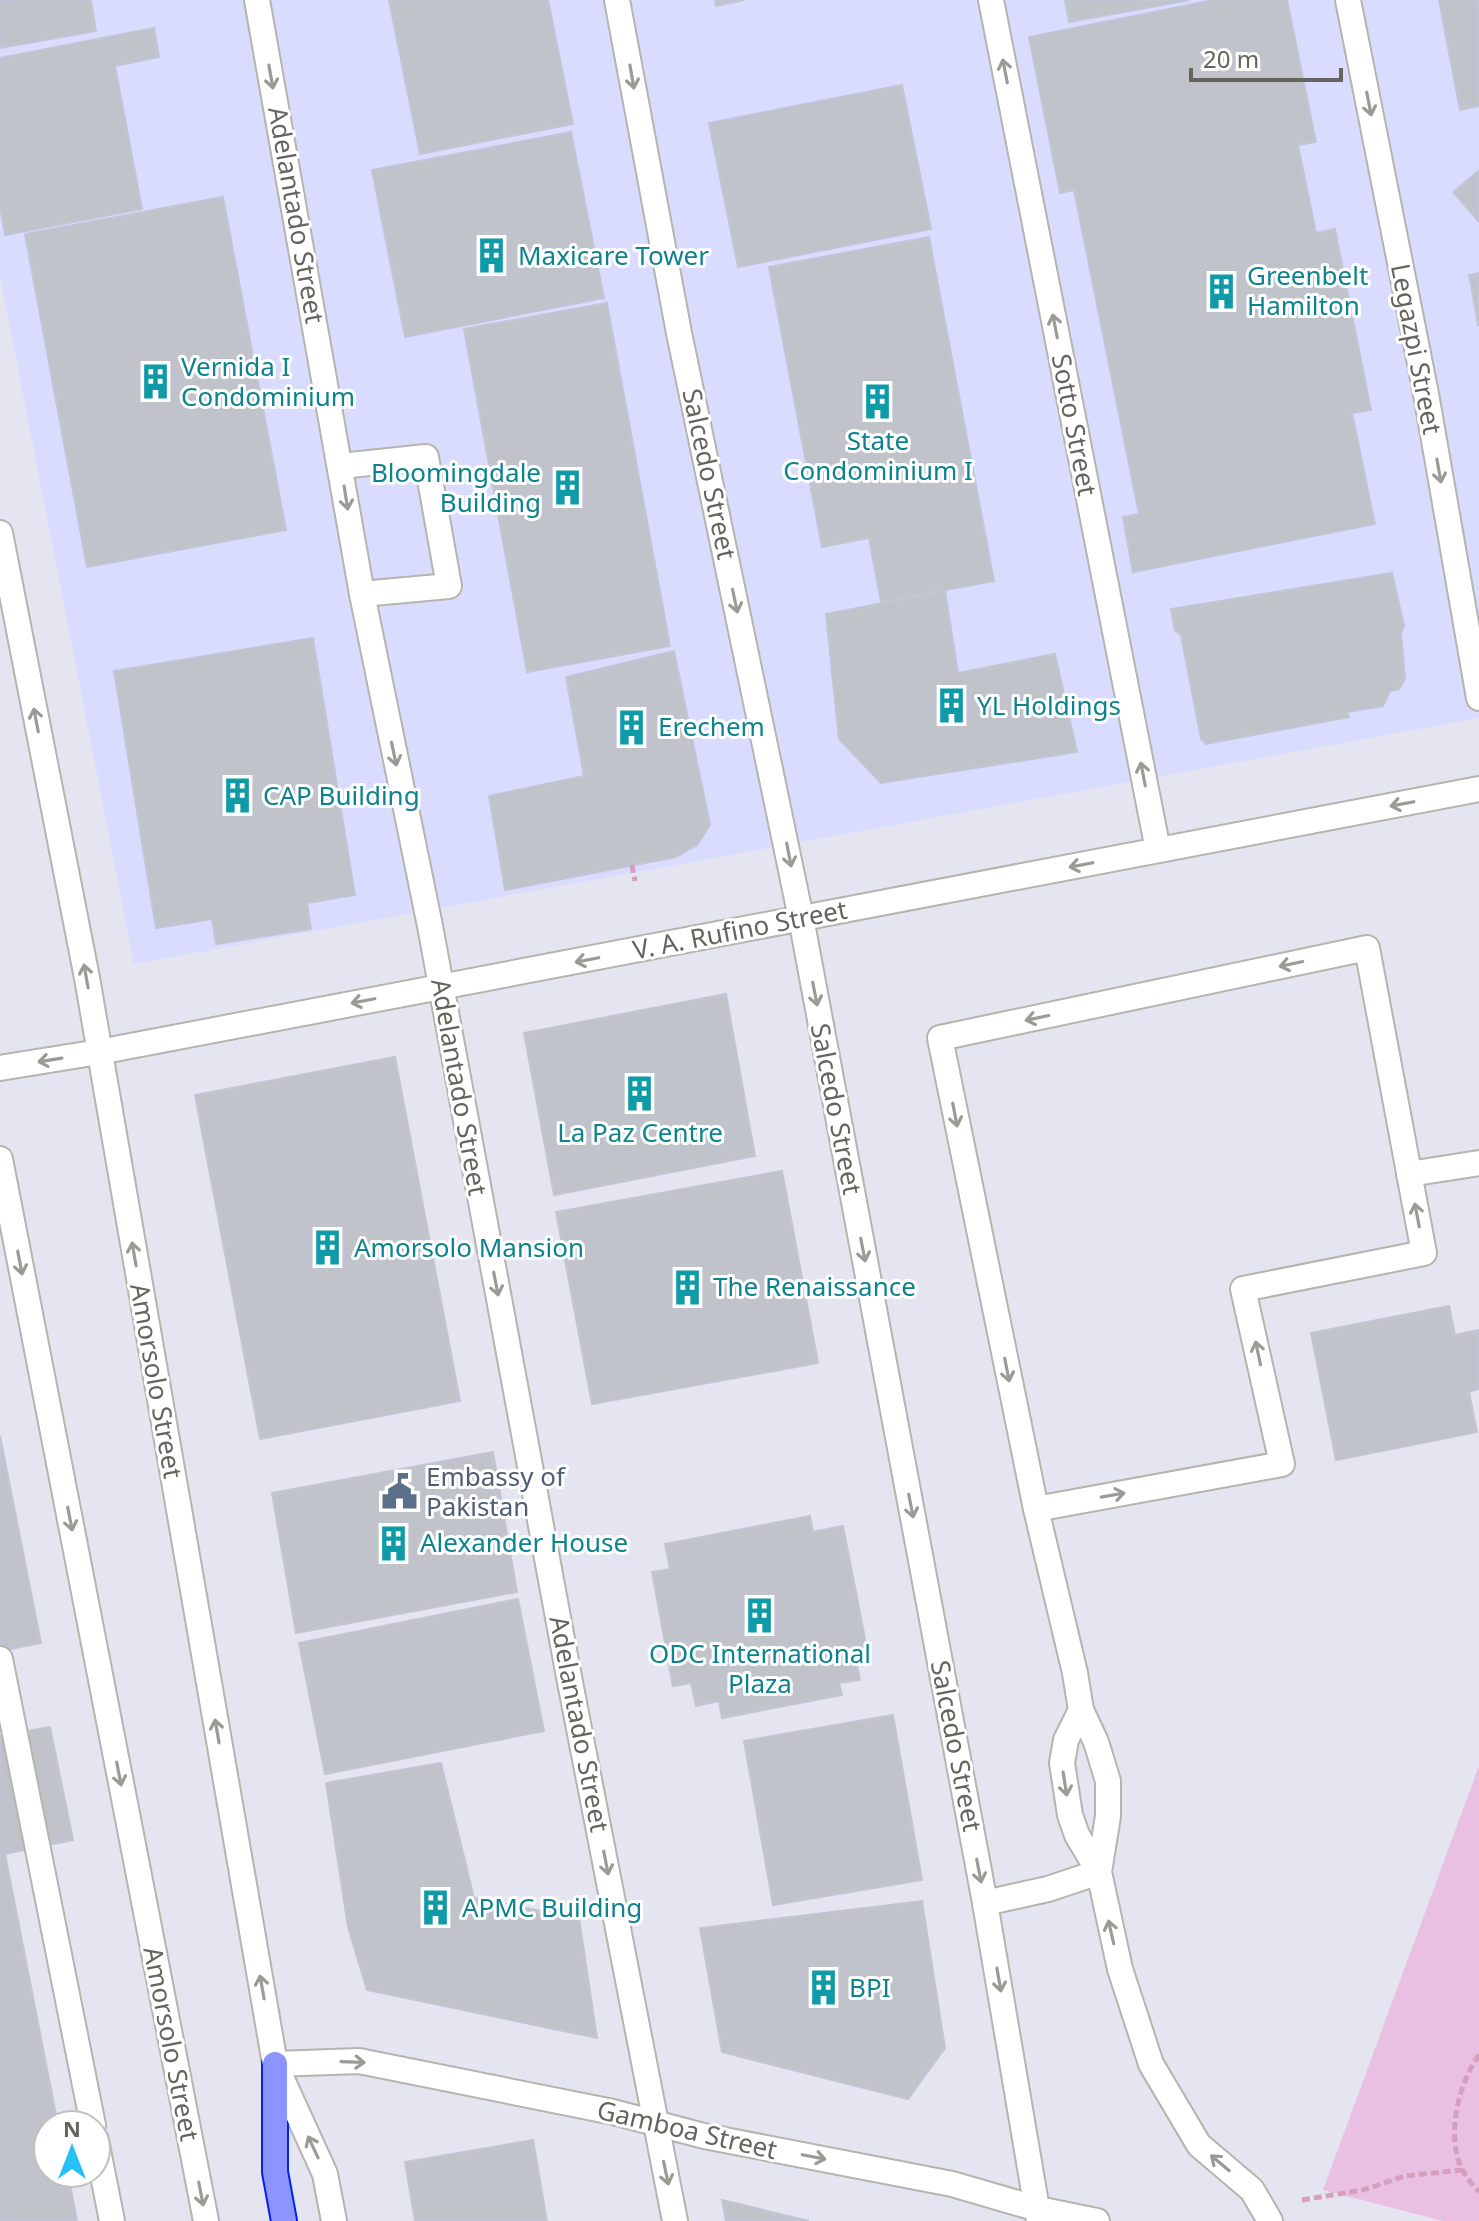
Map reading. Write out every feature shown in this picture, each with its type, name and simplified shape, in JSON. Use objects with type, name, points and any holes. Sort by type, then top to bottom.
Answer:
[{"type":"highway","points":[[275,2064],[275,2172],[284,2221]]},
{"type":"street","name":"Adelantado Street","points":[[257,0],[362,594],[675,2221]]},
{"type":"street","name":"Salcedo Street","points":[[617,0],[679,333],[801,918],[985,1903],[1038,2215]]},
{"type":"street","name":"Sotto Street","points":[[991,0],[1158,850]]},
{"type":"street","name":"Legazpi Street","points":[[1348,0],[1426,394],[1479,698]]},
{"type":"street","points":[[341,466],[426,457],[449,586],[362,594]]},
{"type":"street","name":"Amorsolo Street","points":[[0,533],[87,978],[275,2064],[325,2174],[334,2221]]},
{"type":"street","name":"V. A. Rufino Street","points":[[0,1068],[99,1052],[1479,789]]},
{"type":"street","points":[[1036,1509],[1282,1464],[1243,1289],[1424,1253],[1367,948],[940,1038],[1036,1509],[1081,1710],[1096,1742],[1108,1781],[1108,1816],[1099,1872]]},
{"type":"street","name":"Amorsolo Street","points":[[0,1159],[206,2221]]},
{"type":"street","points":[[1409,1174],[1479,1163]]},
{"type":"street","points":[[0,1659],[90,2109]]},
{"type":"street","points":[[1081,1710],[1066,1740],[1062,1763],[1070,1815],[1077,1835],[1099,1872],[1120,1969],[1151,2064],[1199,2145],[1252,2190],[1270,2221]]},
{"type":"street","points":[[985,1903],[1048,1889],[1099,1872]]},
{"type":"street","name":"Gamboa Street","points":[[275,2064],[359,2061],[952,2184],[1038,2215],[1097,2221]]},
{"type":"street","points":[[106,2189],[112,2221]]},
{"type":"path","points":[[632,865],[635,881]]},
{"type":"path","points":[[1479,2055],[1471,2066],[1459,2098],[1454,2132],[1462,2170],[1479,2192]]},
{"type":"path","points":[[1287,2203],[1363,2190],[1405,2176],[1462,2170]]},
{"type":"shaded area","points":[[0,0],[1479,0],[1479,718],[134,964],[0,276]]},
{"type":"shaded area","points":[[1479,1766],[1479,2221],[1443,2221],[1323,2190]]},
{"type":"building","points":[[0,0],[91,0],[96,31],[0,48]]},
{"type":"building","points":[[389,0],[548,0],[573,124],[420,154]]},
{"type":"building","points":[[715,0],[744,0],[716,6]]},
{"type":"building","points":[[1065,0],[1190,0],[1069,22]]},
{"type":"building","name":"Greenbelt Hamilton","points":[[1213,0],[1287,0],[1316,142],[1298,145],[1316,233],[1335,229],[1371,410],[1352,413],[1375,524],[1133,572],[1123,517],[1139,514],[1074,190],[1060,193],[1029,37]]},
{"type":"building","points":[[1439,0],[1479,0],[1479,106],[1460,110]]},
{"type":"building","points":[[154,28],[159,57],[115,66],[142,209],[5,235],[0,206],[0,58]]},
{"type":"building","points":[[902,85],[931,229],[738,267],[709,123]]},
{"type":"building","name":"Maxicare Tower","points":[[571,132],[604,298],[405,337],[372,170]]},
{"type":"building","points":[[1479,170],[1479,222],[1453,192]]},
{"type":"building","name":"Vernida I Condominium","points":[[223,197],[286,530],[87,567],[25,234]]},
{"type":"building","name":"State Condominium I","points":[[929,237],[994,581],[881,602],[869,538],[822,547],[769,267]]},
{"type":"building","points":[[1479,273],[1479,325],[1478,325],[1469,275]]},
{"type":"building","name":"Bloomingdale Building","points":[[607,303],[670,646],[527,672],[464,329]]},
{"type":"building","points":[[1392,573],[1404,626],[1401,632],[1405,679],[1399,689],[1390,691],[1383,706],[1347,712],[1349,717],[1206,744],[1201,739],[1181,635],[1175,631],[1171,609]]},
{"type":"building","name":"YL Holdings","points":[[945,591],[958,673],[1055,654],[1077,752],[881,783],[839,739],[826,614]]},
{"type":"building","name":"CAP Building","points":[[313,638],[355,895],[307,903],[311,929],[216,944],[212,919],[156,928],[114,671]]},
{"type":"building","name":"Erechem","points":[[674,651],[710,825],[697,845],[676,857],[505,890],[489,796],[584,776],[566,677]]},
{"type":"building","name":"La Paz Centre","points":[[726,994],[755,1156],[554,1195],[524,1033]]},
{"type":"building","name":"Amorsolo Mansion","points":[[395,1057],[460,1401],[260,1439],[195,1095]]},
{"type":"building","name":"The Renaissance","points":[[782,1171],[818,1363],[592,1404],[556,1212]]},
{"type":"building","points":[[1449,1306],[1455,1335],[1479,1330],[1479,1389],[1469,1392],[1477,1432],[1336,1460],[1311,1333]]},
{"type":"building","points":[[0,1436],[41,1643],[0,1651]]},
{"type":"building","name":"Alexander House","points":[[493,1452],[517,1592],[296,1633],[272,1493]]},
{"type":"building","name":"ODC International Plaza","points":[[810,1516],[813,1532],[843,1526],[869,1659],[856,1660],[860,1680],[839,1683],[842,1695],[722,1718],[719,1701],[696,1706],[691,1683],[673,1686],[652,1572],[670,1569],[665,1544]]},
{"type":"building","points":[[518,1599],[544,1731],[325,1774],[299,1643]]},
{"type":"building","points":[[893,1715],[922,1880],[773,1905],[744,1741]]},
{"type":"building","points":[[50,1727],[73,1840],[5,1854],[55,2109],[32,2109],[32,2189],[71,2189],[77,2221],[0,2221],[0,1736]]},
{"type":"building","name":"APMC Building","points":[[441,1763],[474,1898],[579,1918],[597,2038],[367,1990],[348,1927],[326,1783]]},
{"type":"building","name":"BPI","points":[[922,1901],[945,2048],[908,2099],[722,2052],[700,1928]]},
{"type":"building","points":[[533,2140],[547,2221],[415,2221],[405,2162]]},
{"type":"building","points":[[722,2200],[809,2221],[726,2221]]},
{"type":"place","name":"Maxicare Tower","points":[[492,256]]},
{"type":"place","name":"Greenbelt Hamilton","points":[[1221,291]]},
{"type":"place","name":"Vernida I Condominium","points":[[155,382]]},
{"type":"place","name":"State Condominium I","points":[[878,402]]},
{"type":"place","name":"Bloomingdale Building","points":[[567,488]]},
{"type":"place","name":"YL Holdings","points":[[951,706]]},
{"type":"place","name":"Erechem","points":[[632,727]]},
{"type":"place","name":"CAP Building","points":[[237,796]]},
{"type":"place","name":"La Paz Centre","points":[[640,1094]]},
{"type":"place","name":"Amorsolo Mansion","points":[[328,1248]]},
{"type":"place","name":"The Renaissance","points":[[687,1287]]},
{"type":"place","name":"Embassy of Pakistan","points":[[400,1492]]},
{"type":"place","name":"Alexander House","points":[[394,1543]]},
{"type":"place","name":"ODC International Plaza","points":[[760,1615]]},
{"type":"place","name":"APMC Building","points":[[436,1908]]},
{"type":"place","name":"BPI","points":[[823,1988]]}]
